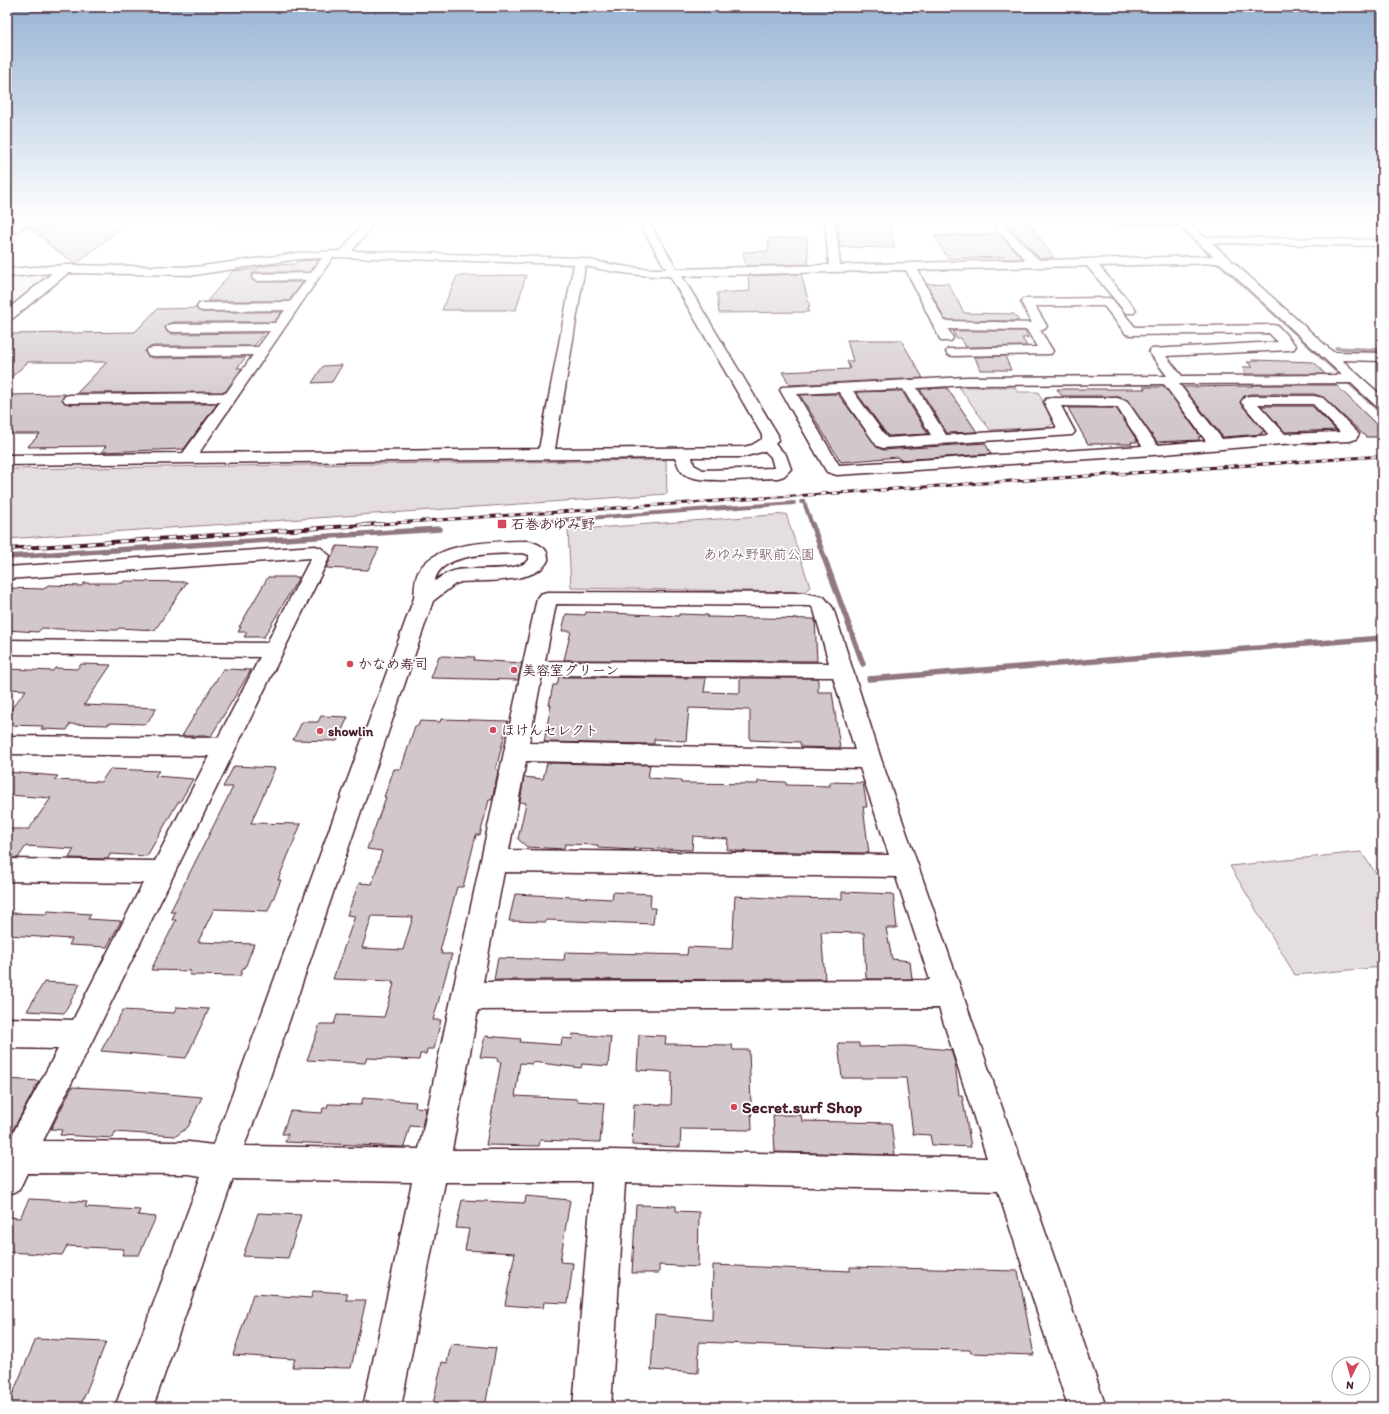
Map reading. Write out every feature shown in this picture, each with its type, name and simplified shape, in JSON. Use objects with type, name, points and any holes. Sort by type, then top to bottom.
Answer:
[{"type":"street","points":[[7,316],[45,285]]},
{"type":"street","points":[[188,458],[309,285]]},
{"type":"street","points":[[546,454],[576,285]]},
{"type":"street","points":[[7,460],[743,452],[758,450],[766,445],[770,440],[770,434],[680,285]]},
{"type":"street","points":[[919,285],[966,381]]},
{"type":"street","points":[[1109,285],[1142,325]]},
{"type":"street","points":[[1252,285],[1382,404]]},
{"type":"street","points":[[939,325],[1040,326],[1027,302],[1108,302],[1131,331],[1273,329],[1289,346],[1156,352],[1173,380],[1217,444]]},
{"type":"street","points":[[203,307],[294,306]]},
{"type":"street","points":[[173,328],[278,327]]},
{"type":"street","points":[[953,352],[1046,351],[1032,327]]},
{"type":"street","points":[[152,352],[262,351]]},
{"type":"street","points":[[1330,356],[1382,357]]},
{"type":"street","points":[[1281,439],[1248,402],[1250,400],[1318,401],[1351,434],[1350,436],[1281,439],[1153,450],[837,470],[833,469],[787,390],[966,381],[1355,379]]},
{"type":"street","points":[[907,384],[941,439]]},
{"type":"street","points":[[843,387],[883,443],[1067,432],[1051,402],[1117,402],[1122,404],[1153,450]]},
{"type":"street","points":[[70,399],[230,397]]},
{"type":"street","points":[[683,452],[684,464],[686,468],[702,475],[778,473],[783,469],[780,458],[777,452],[766,445]]},
{"type":"street","points":[[134,1407],[245,1102],[424,598],[426,578],[433,565],[445,556],[463,552],[523,547],[534,549],[538,552],[538,562],[534,566],[521,572],[458,576],[451,578],[424,598]]},
{"type":"street","points":[[7,573],[315,552],[322,556],[82,1035],[12,1167]]},
{"type":"street","points":[[433,565],[444,576],[451,578]]},
{"type":"street","points":[[382,1407],[547,598],[804,599],[817,601],[823,608],[841,670],[904,866],[949,994],[1087,1407]]},
{"type":"street","points":[[7,647],[275,650]]},
{"type":"street","points":[[533,668],[841,670]]},
{"type":"street","points":[[7,745],[226,747]]},
{"type":"street","points":[[516,752],[869,759]]},
{"type":"street","points":[[493,861],[904,866]]},
{"type":"street","points":[[7,870],[163,872]]},
{"type":"street","points":[[466,996],[949,994]]},
{"type":"street","points":[[7,1033],[82,1035]]},
{"type":"street","points":[[12,1167],[189,1158],[222,1162],[432,1166],[610,1166],[1010,1175]]},
{"type":"street","points":[[592,1407],[610,1166]]},
{"type":"shaded area","points":[[7,285],[39,285],[7,310]]},
{"type":"green space","points":[[959,387],[1014,387],[1018,392],[1038,392],[1054,423],[1048,427],[990,430]]},
{"type":"green space","points":[[666,460],[667,494],[7,539],[7,469]]},
{"type":"green space","name":"あゆみ野駅前公園","points":[[786,514],[810,587],[804,592],[571,588],[568,530]]},
{"type":"green space","points":[[1361,852],[1382,882],[1382,967],[1295,975],[1230,866]]},
{"type":"building","points":[[221,285],[301,285],[289,301],[207,301]]},
{"type":"building","points":[[453,285],[523,285],[516,310],[442,310]]},
{"type":"building","points":[[749,285],[804,285],[810,307],[808,307],[809,312],[719,313],[717,293],[750,291]]},
{"type":"building","points":[[927,285],[949,285],[964,313],[1014,314],[1019,321],[945,320]]},
{"type":"building","points":[[196,308],[203,312],[282,312],[274,322],[173,322],[165,327],[167,332],[173,334],[264,333],[254,346],[153,346],[145,351],[147,356],[153,358],[246,357],[237,368],[242,368],[225,392],[77,393],[107,362],[28,362],[7,381],[7,334],[135,332],[157,309]]},
{"type":"building","points":[[953,331],[1025,331],[1028,338],[1022,338],[1027,346],[966,347],[961,338],[956,338]]},
{"type":"building","points":[[847,340],[901,340],[923,378],[790,385],[782,372],[850,369],[847,361],[853,361]]},
{"type":"building","points":[[1005,356],[1011,370],[980,370],[975,357]]},
{"type":"building","points":[[1252,360],[1314,362],[1325,374],[1246,374],[1242,367],[1253,367],[1247,362],[1253,362]]},
{"type":"building","points":[[342,365],[332,382],[312,383],[323,366]]},
{"type":"building","points":[[1336,385],[1382,430],[1382,437],[1366,437],[1323,397],[1314,394],[1250,394],[1244,396],[1240,403],[1265,432],[1261,432],[1262,434],[1223,437],[1183,387]]},
{"type":"building","points":[[1143,387],[1165,387],[1201,437],[1198,437],[1200,440],[1157,442],[1127,400],[1117,396],[1062,396],[1057,389],[1145,389]]},
{"type":"building","points":[[947,388],[977,432],[947,433],[920,389]]},
{"type":"building","points":[[902,391],[928,434],[888,436],[856,392]]},
{"type":"building","points":[[65,394],[62,400],[65,403],[70,404],[217,404],[184,449],[101,452],[106,446],[27,447],[40,434],[7,434],[7,395]]},
{"type":"building","points":[[838,394],[877,447],[883,450],[985,443],[991,454],[899,460],[898,457],[841,462],[800,395]]},
{"type":"building","points":[[1261,406],[1312,406],[1336,430],[1285,432]]},
{"type":"building","points":[[1068,408],[1116,408],[1138,442],[1131,442],[1132,444],[1088,444]]},
{"type":"building","points":[[337,546],[379,548],[368,570],[326,568]]},
{"type":"building","points":[[268,577],[299,577],[264,637],[244,637],[247,632],[238,632],[241,627],[239,627]]},
{"type":"building","points":[[124,581],[187,582],[155,630],[119,628],[117,630],[77,630],[42,628],[38,632],[7,630],[7,588],[44,589],[48,585],[82,586],[84,583],[123,583]]},
{"type":"building","points":[[586,612],[679,616],[679,614],[708,615],[707,617],[815,619],[817,661],[564,660],[571,631],[562,631],[566,614],[585,615]]},
{"type":"building","points":[[439,656],[475,657],[474,660],[522,663],[518,680],[431,678]]},
{"type":"building","points":[[81,664],[111,665],[84,705],[157,708],[146,724],[70,724],[67,730],[41,729],[43,726],[7,725],[7,714],[26,690],[7,689],[7,669],[53,671],[55,668],[77,669]]},
{"type":"building","points":[[223,669],[251,670],[211,736],[182,736]]},
{"type":"building","points":[[559,677],[706,678],[704,692],[740,693],[740,678],[818,678],[818,692],[832,692],[840,748],[801,747],[800,742],[750,740],[750,710],[689,708],[686,741],[654,739],[654,744],[544,742],[553,685],[557,685]]},
{"type":"building","name":"showlin","points":[[321,716],[348,717],[337,741],[293,740],[302,722],[318,722]]},
{"type":"building","points":[[441,719],[508,721],[496,769],[498,770],[492,800],[489,800],[480,835],[476,835],[463,887],[457,887],[440,951],[442,951],[441,954],[452,954],[433,1020],[441,1020],[434,1049],[427,1049],[426,1054],[420,1054],[419,1060],[367,1058],[365,1063],[307,1060],[320,1024],[334,1024],[337,1015],[384,1017],[394,984],[392,984],[393,981],[333,979],[355,916],[347,915],[359,883],[372,884],[382,851],[367,849],[386,797],[384,797],[394,769],[401,769],[415,726],[418,726],[420,721],[440,722]],"holes":[[[372,916],[413,917],[403,950],[362,948]]]},
{"type":"building","points":[[547,763],[650,765],[648,778],[681,780],[681,783],[758,784],[758,781],[786,782],[786,785],[830,786],[830,782],[863,783],[867,807],[863,807],[869,853],[732,851],[727,850],[728,839],[693,836],[692,850],[634,848],[634,850],[598,848],[598,845],[565,844],[564,849],[527,847],[518,839],[526,803],[520,802],[524,777],[543,779]]},
{"type":"building","points":[[234,766],[275,768],[251,823],[301,824],[278,880],[281,880],[268,911],[214,909],[198,942],[254,944],[245,968],[243,968],[240,976],[189,975],[191,971],[151,970],[176,920],[172,920],[175,912],[170,912],[233,787],[223,787]]},
{"type":"building","points":[[110,769],[159,771],[155,776],[193,779],[147,856],[110,854],[108,859],[69,858],[74,849],[26,846],[18,858],[7,858],[7,829],[29,829],[51,798],[7,795],[7,772],[58,776],[54,780],[101,782]]},
{"type":"building","points":[[613,892],[651,894],[650,908],[655,908],[653,924],[546,920],[546,922],[509,921],[515,894],[612,899]]},
{"type":"building","points":[[842,892],[893,894],[897,928],[886,928],[892,959],[910,961],[912,979],[866,978],[864,933],[821,932],[825,979],[494,980],[498,958],[564,960],[565,952],[687,955],[688,947],[732,949],[735,896],[787,899],[842,899]]},
{"type":"building","points":[[48,911],[91,914],[88,919],[121,921],[107,947],[69,945],[72,939],[7,935],[7,913],[46,914]]},
{"type":"building","points":[[44,982],[80,984],[64,1013],[27,1011]]},
{"type":"building","points":[[177,1007],[209,1009],[186,1058],[101,1051],[123,1010],[174,1013]]},
{"type":"building","points":[[573,1034],[611,1037],[608,1066],[582,1064],[581,1068],[532,1062],[532,1064],[520,1063],[515,1096],[577,1099],[577,1101],[604,1103],[600,1142],[540,1140],[539,1146],[486,1145],[501,1062],[497,1061],[498,1058],[480,1057],[485,1036],[521,1039],[520,1042],[561,1045],[562,1038],[572,1039]]},
{"type":"building","points":[[639,1035],[666,1036],[665,1044],[732,1045],[733,1050],[749,1050],[752,1130],[681,1129],[680,1147],[632,1145],[634,1104],[671,1105],[672,1072],[637,1070]]},
{"type":"building","points":[[838,1043],[859,1043],[859,1047],[906,1046],[951,1050],[955,1063],[959,1095],[962,1095],[971,1147],[932,1145],[930,1135],[913,1134],[906,1078],[842,1078]]},
{"type":"building","points":[[7,1079],[39,1081],[7,1141]]},
{"type":"building","points":[[72,1087],[134,1090],[202,1097],[188,1127],[176,1136],[115,1132],[113,1138],[60,1135],[62,1130],[51,1129]]},
{"type":"building","points":[[363,1098],[416,1102],[415,1107],[426,1108],[422,1127],[410,1126],[404,1147],[285,1142],[288,1134],[282,1134],[290,1111],[322,1113],[323,1108],[327,1108],[328,1104],[361,1105]]},
{"type":"building","points":[[773,1115],[801,1115],[802,1121],[891,1123],[895,1155],[775,1152]]},
{"type":"building","points":[[526,1196],[570,1200],[560,1262],[573,1263],[568,1303],[544,1302],[543,1308],[505,1305],[515,1253],[465,1250],[469,1229],[456,1228],[462,1200],[525,1203]]},
{"type":"building","points":[[29,1199],[87,1202],[85,1207],[140,1210],[138,1215],[156,1217],[139,1255],[122,1255],[124,1249],[67,1246],[62,1255],[7,1252],[7,1217],[20,1218]]},
{"type":"building","points":[[636,1205],[676,1206],[676,1211],[699,1212],[698,1267],[659,1265],[659,1273],[632,1273]]},
{"type":"building","points":[[258,1213],[301,1215],[288,1258],[243,1256]]},
{"type":"building","points":[[713,1265],[850,1271],[850,1267],[1018,1271],[1034,1355],[971,1353],[970,1350],[845,1348],[699,1342],[698,1373],[651,1370],[655,1315],[712,1320]]},
{"type":"building","points":[[313,1291],[348,1293],[346,1300],[366,1300],[351,1368],[292,1367],[295,1359],[233,1355],[253,1294],[311,1298]]},
{"type":"building","points":[[36,1339],[106,1342],[80,1407],[7,1407]]},
{"type":"building","points":[[451,1344],[496,1348],[485,1407],[433,1404],[442,1362],[447,1363]]},
{"type":"waterway","points":[[1243,285],[1316,352]]},
{"type":"waterway","points":[[1336,348],[1382,350]]},
{"type":"waterway","points":[[1315,351],[1382,413]]},
{"type":"waterway","points":[[801,502],[804,502],[812,525]]},
{"type":"waterway","points":[[534,522],[794,503]]},
{"type":"waterway","points":[[812,524],[863,664]]},
{"type":"waterway","points":[[7,557],[440,529]]},
{"type":"waterway","points":[[869,679],[1382,638]]},
{"type":"railway","points":[[365,525],[1382,456]]},
{"type":"railway","points":[[7,549],[379,524]]},
{"type":"place","name":"石巻あゆみ野","points":[[502,524]]},
{"type":"place","name":"かなめ寿司","points":[[350,664]]},
{"type":"place","name":"美容室グリーン","points":[[514,670]]},
{"type":"place","name":"ほけんセレクト","points":[[493,730]]},
{"type":"place","name":"showlin","points":[[320,731]]},
{"type":"place","name":"Secret.surf Shop","points":[[734,1107]]}]
